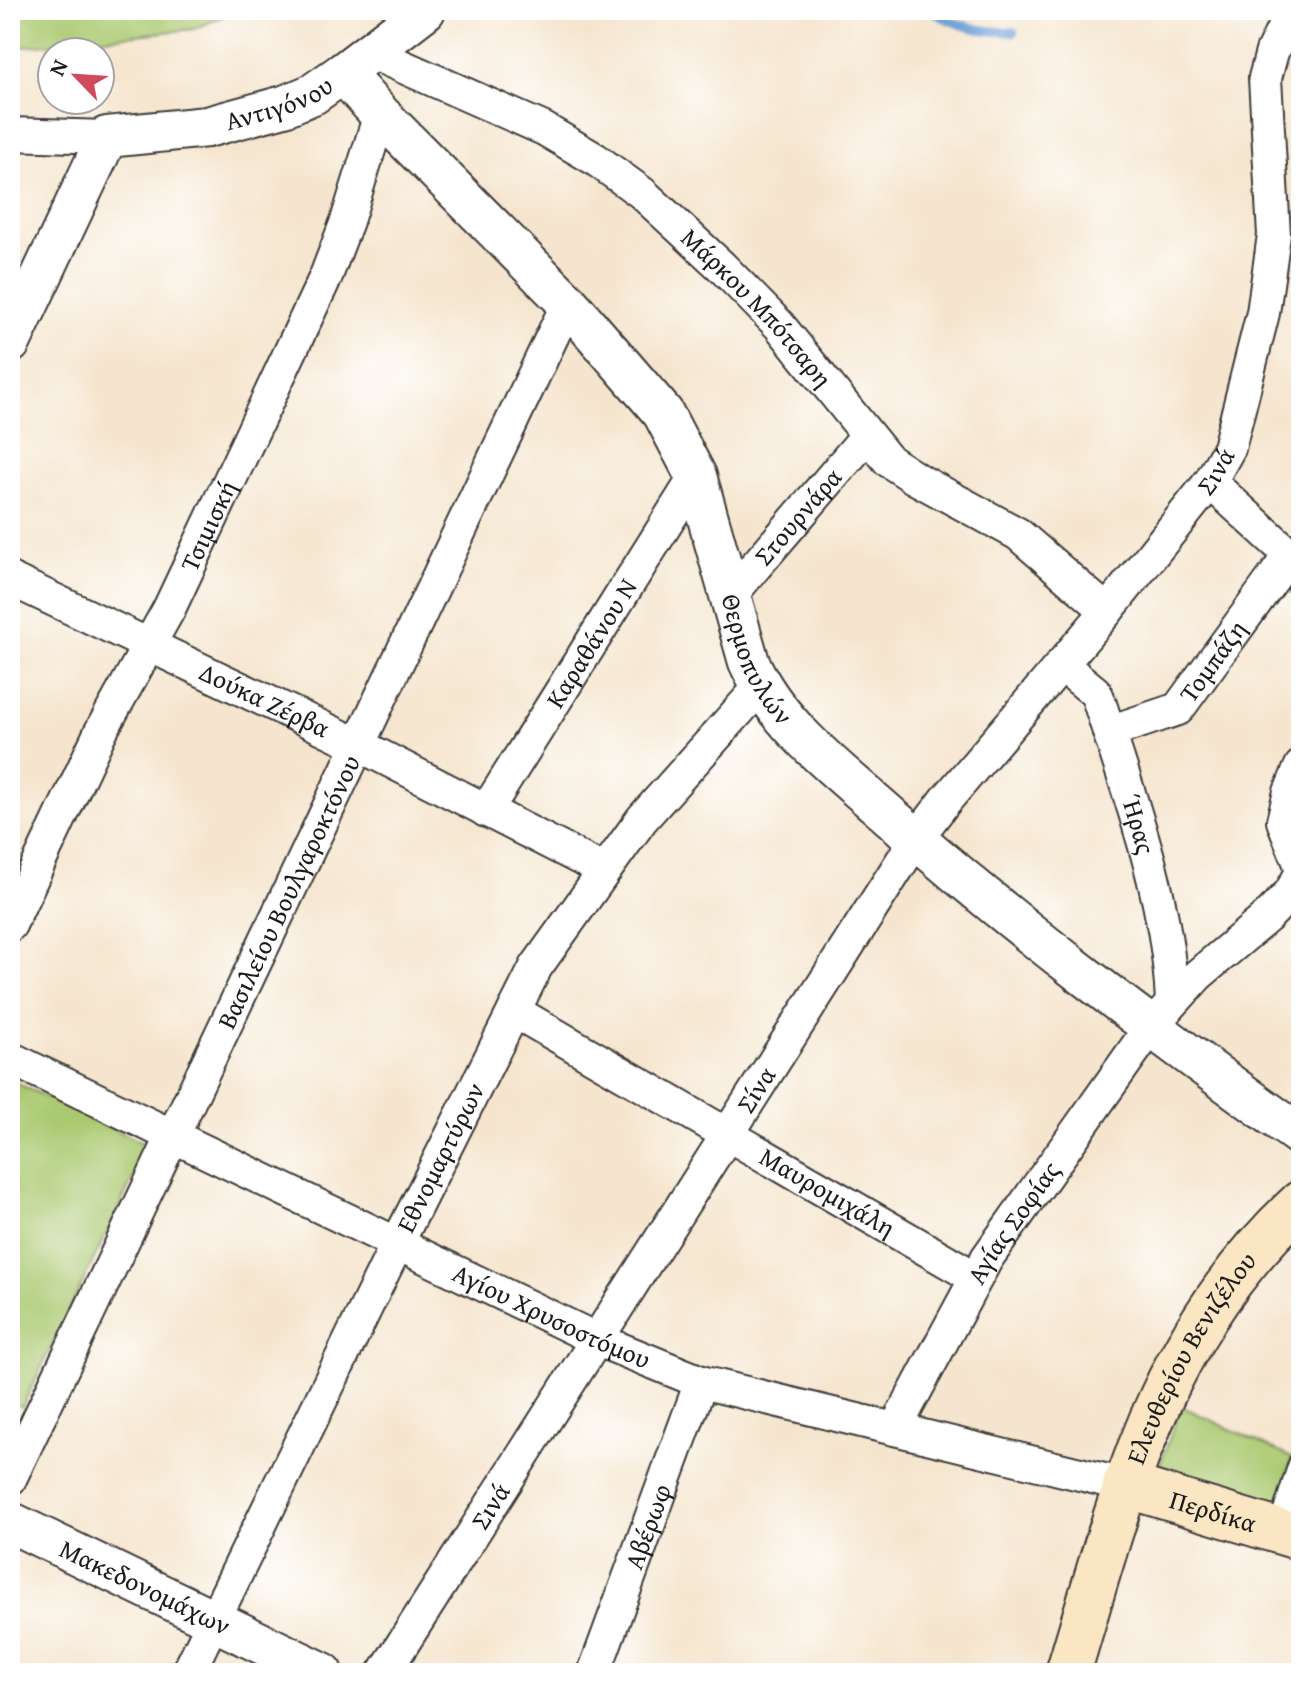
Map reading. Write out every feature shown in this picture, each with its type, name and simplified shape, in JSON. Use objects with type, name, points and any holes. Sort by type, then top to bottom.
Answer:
[{"type":"main road","name":"Ελευθερίου Βενιζέλου","points":[[1068,1673],[1125,1485],[1160,1396],[1204,1316],[1236,1272],[1272,1229],[1301,1203]]},
{"type":"main road","name":"Περδίκα","points":[[1125,1485],[1290,1534]]},
{"type":"street","name":"Αντιγόνου","points":[[107,137],[170,133],[250,117],[313,94],[425,10]]},
{"type":"street","name":"Σινά","points":[[916,839],[1107,611],[1210,482],[1234,436],[1268,284],[1274,235],[1287,213],[1264,86],[1272,52],[1292,10]]},
{"type":"street","name":"Θερμοπυλών","points":[[357,62],[380,114],[568,303],[663,413],[696,476],[749,662],[760,687],[788,721],[916,839],[1161,1016],[1301,1136]]},
{"type":"street","name":"Μάρκου Μπότσαρη","points":[[357,62],[544,129],[595,159],[642,193],[779,325],[867,436],[901,469],[1018,534],[1107,611]]},
{"type":"street","name":"Τσιμισκή","points":[[10,925],[107,719],[150,646],[326,276],[347,221],[380,114]]},
{"type":"street","points":[[10,134],[107,137],[10,343]]},
{"type":"street","name":"Βασιλείου Βουλγαροκτόνου","points":[[10,1479],[568,303]]},
{"type":"street","name":"Στουρνάρα","points":[[729,597],[867,436]]},
{"type":"street","name":"Καραθάνου Ν","points":[[486,811],[696,476]]},
{"type":"street","points":[[1210,482],[1296,557]]},
{"type":"street","name":"Τομπάζη","points":[[1109,732],[1178,709],[1296,557]]},
{"type":"street","name":"Δούκα Ζέρβα","points":[[10,579],[359,745],[603,870]]},
{"type":"street","name":"Ήρας","points":[[1062,665],[1095,692],[1152,869],[1166,937],[1161,1016]]},
{"type":"street","name":"Εθνομαρτύρων","points":[[188,1673],[397,1244],[544,955],[642,819],[760,687]]},
{"type":"street","name":"Αγίας Σοφίας","points":[[895,1429],[987,1258],[1161,1016],[1198,975],[1261,924],[1290,893],[1301,874],[1300,860],[1283,821],[1301,766]]},
{"type":"street","name":"Σίνα","points":[[598,1340],[916,839]]},
{"type":"street","name":"Μαυρομιχάλη","points":[[514,1011],[976,1278]]},
{"type":"street","name":"Αγίου Χρυσοστόμου","points":[[10,1058],[598,1340],[701,1382],[1125,1485]]},
{"type":"street","name":"Σινά","points":[[384,1673],[598,1340]]},
{"type":"street","name":"Αβέρωφ","points":[[594,1673],[701,1382]]},
{"type":"street","points":[[1290,1534],[1301,1464]]},
{"type":"street","name":"Μακεδονομάχων","points":[[10,1522],[323,1673]]},
{"type":"green space","points":[[10,10],[238,10],[194,29],[116,37],[36,36],[36,45],[10,48]]},
{"type":"green space","points":[[10,1080],[149,1146],[22,1407],[10,1401]]},
{"type":"green space","points":[[1181,1406],[1292,1458],[1276,1510],[1156,1476]]},
{"type":"waterway","points":[[930,10],[970,27],[1014,32]]}]
